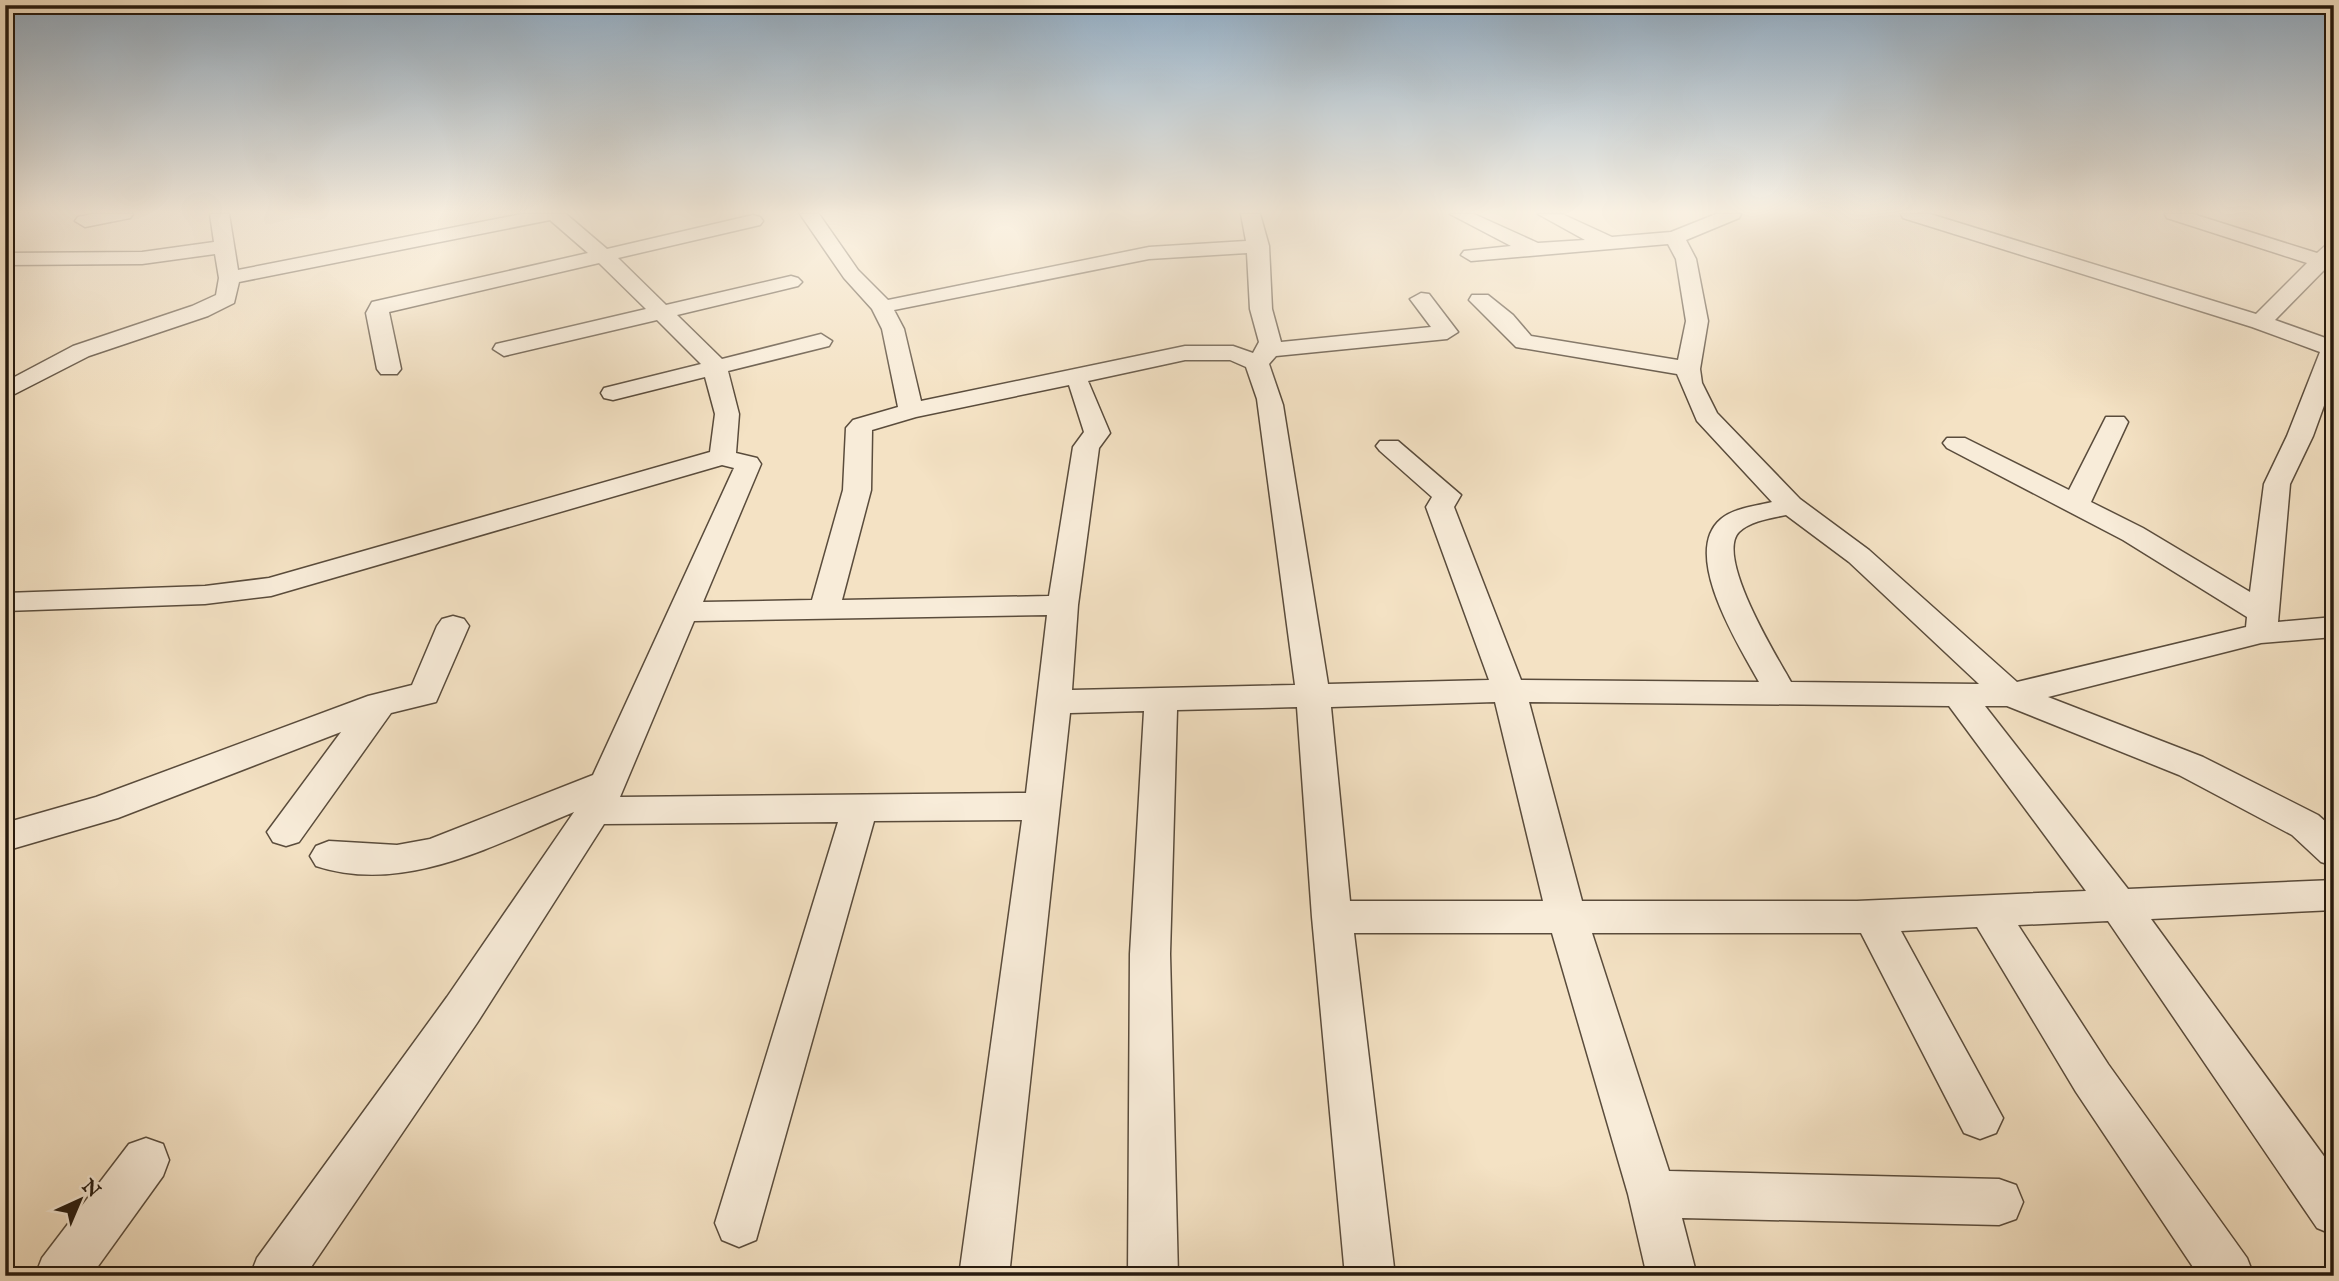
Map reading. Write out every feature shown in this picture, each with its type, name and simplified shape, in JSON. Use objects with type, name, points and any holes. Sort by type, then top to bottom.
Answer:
[{"type":"street","points":[[5,392],[81,351],[200,311],[226,298],[228,274]]},
{"type":"street","points":[[229,278],[250,274]]},
{"type":"street","points":[[389,369],[377,313],[380,307],[529,274]]},
{"type":"street","points":[[621,274],[714,366],[727,414],[722,457]]},
{"type":"street","points":[[851,274],[881,307],[893,329],[911,411]]},
{"type":"street","points":[[896,304],[1046,274]]},
{"type":"street","points":[[1256,274],[1256,291],[1270,342],[1257,374],[1267,390],[1270,405],[1314,695],[1332,917],[1370,1276]]},
{"type":"street","points":[[1689,274],[1697,321],[1688,369],[1689,383],[1706,416],[1790,505],[1859,555],[2011,695],[2191,766],[2305,825],[2334,852]]},
{"type":"street","points":[[2104,274],[2334,348],[2300,436],[2277,484],[2263,623]]},
{"type":"street","points":[[2260,322],[2308,274]]},
{"type":"street","points":[[504,349],[791,282]]},
{"type":"street","points":[[824,611],[857,490],[859,428],[911,411],[1185,353],[1263,356],[1447,332],[1421,299]]},
{"type":"street","points":[[1480,300],[1505,320],[1524,342],[1688,369]]},
{"type":"street","points":[[613,393],[821,341]]},
{"type":"street","points":[[984,1276],[1055,702],[1063,605],[1086,447],[1097,433],[1080,386]]},
{"type":"street","points":[[2076,505],[2115,422]]},
{"type":"street","points":[[1956,443],[2133,534],[2263,623]]},
{"type":"street","points":[[1388,446],[1447,495],[1440,507],[1509,691],[1567,917],[1652,1194],[1672,1276]]},
{"type":"street","points":[[5,602],[205,595],[271,587],[722,457],[748,464],[747,472],[600,798],[462,1010],[275,1276]]},
{"type":"street","points":[[1781,693],[1723,579],[1718,554],[1721,534],[1729,525],[1790,505]]},
{"type":"street","points":[[684,612],[1063,605]]},
{"type":"street","points":[[1055,702],[1509,691],[2011,695],[2263,623],[2334,627]]},
{"type":"street","points":[[5,837],[105,808],[397,698],[424,694],[453,626]]},
{"type":"street","points":[[1959,695],[2120,907],[2334,1211]]},
{"type":"street","points":[[1153,1276],[1150,954],[1161,701]]},
{"type":"street","points":[[286,832],[380,704]]},
{"type":"street","points":[[329,856],[397,860],[435,853],[600,798],[860,808],[1042,806]]},
{"type":"street","points":[[739,1223],[860,808]]},
{"type":"street","points":[[1332,917],[1873,917],[2334,895]]},
{"type":"street","points":[[1988,912],[2092,1078],[2229,1276]]},
{"type":"street","points":[[1873,917],[1980,1118]]},
{"type":"street","points":[[60,1276],[146,1160]]},
{"type":"street","points":[[1652,1194],[1999,1202]]}]
